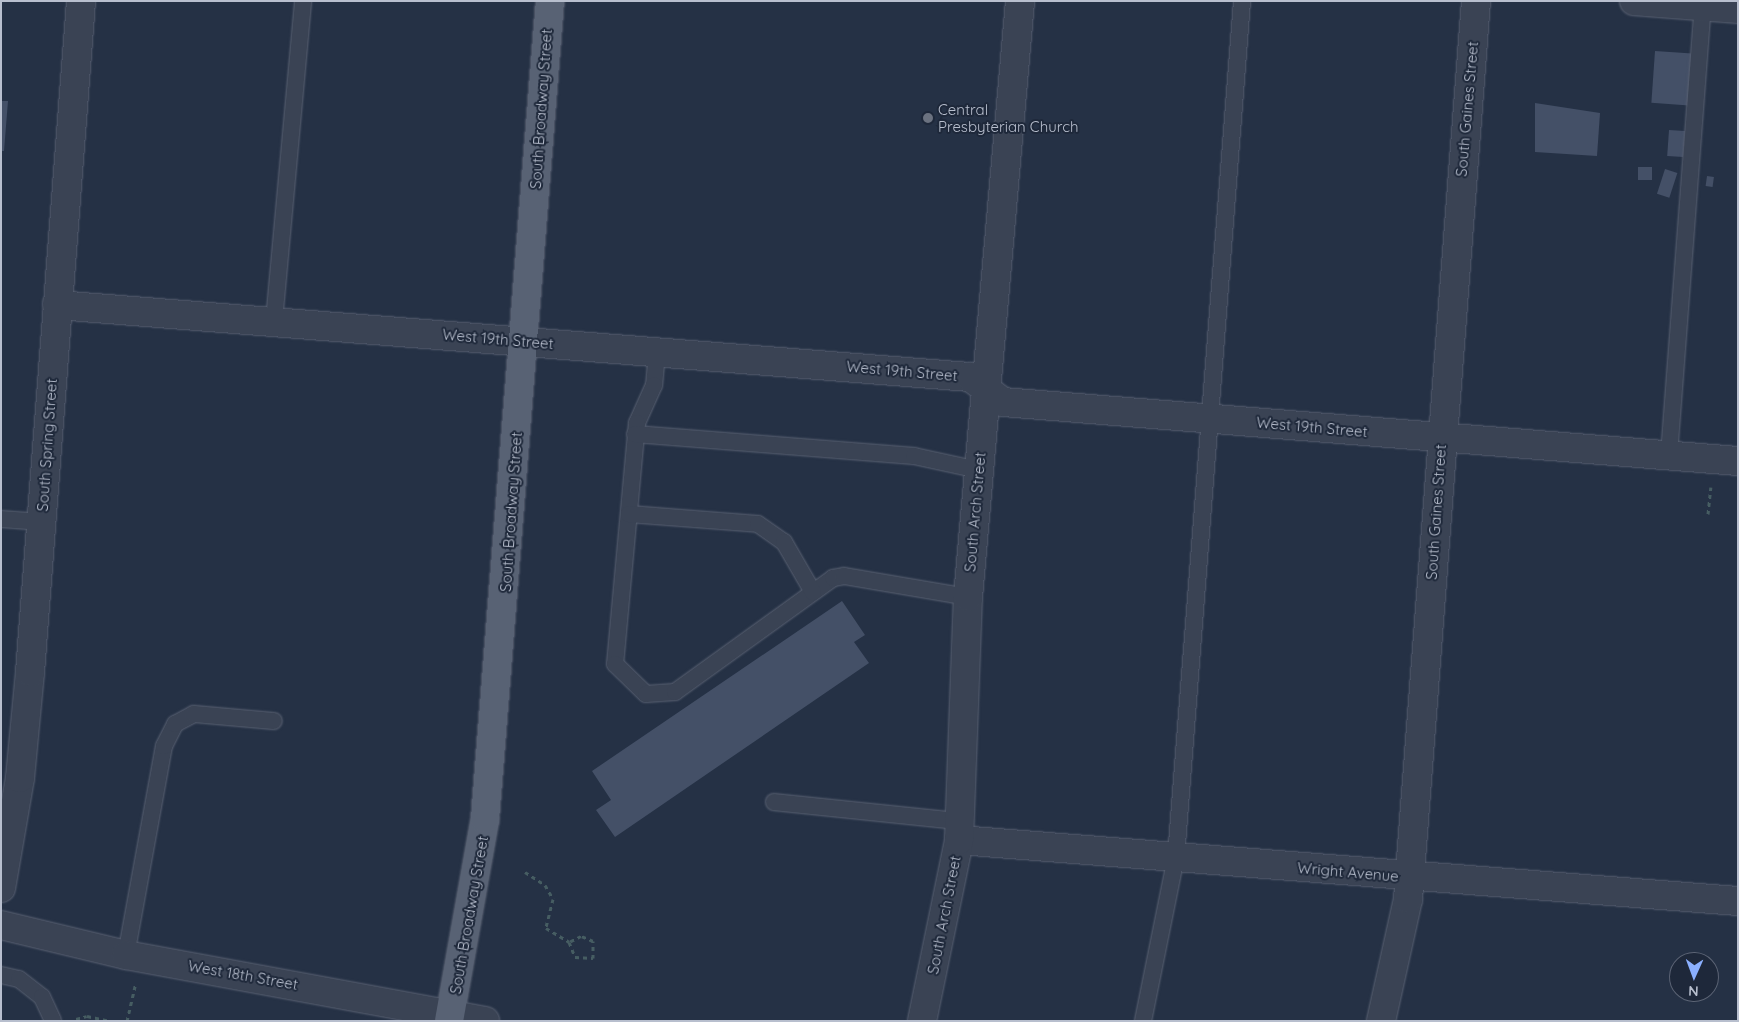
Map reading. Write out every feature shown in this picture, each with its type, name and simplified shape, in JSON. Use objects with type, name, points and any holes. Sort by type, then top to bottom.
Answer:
[{"type":"main road","name":"South Broadway Street","points":[[450,1017],[485,819],[550,1]]},
{"type":"street","name":"South Spring Street","points":[[1,888],[20,778],[81,1]]},
{"type":"street","name":"South Arch Street","points":[[922,1021],[959,830],[968,597],[1020,1]]},
{"type":"street","name":"South Gaines Street","points":[[1380,1021],[1409,878],[1476,1]]},
{"type":"street","points":[[1634,1],[1738,9]]},
{"type":"street","name":"West 19th Street","points":[[57,304],[970,377],[1003,402],[1738,461]]},
{"type":"street","name":"Wright Avenue","points":[[959,830],[1176,857],[1409,878],[1738,902]]},
{"type":"street","name":"West 18th Street","points":[[1,926],[133,956],[450,1017],[485,1021]]},
{"type":"lane","points":[[274,321],[303,1]]},
{"type":"lane","points":[[1143,1021],[1176,857],[1242,1]]},
{"type":"lane","points":[[1669,455],[1703,6]]},
{"type":"lane","points":[[657,352],[654,385],[636,434],[615,664],[646,694],[676,692],[813,592],[844,576],[968,597]]},
{"type":"lane","points":[[636,434],[914,456],[979,470]]},
{"type":"lane","points":[[628,514],[758,524],[784,542],[813,592]]},
{"type":"lane","points":[[1,520],[41,522]]},
{"type":"lane","points":[[133,956],[164,746],[175,724],[194,714],[274,721]]},
{"type":"lane","points":[[774,802],[959,830]]},
{"type":"lane","points":[[1,974],[19,978],[42,997],[54,1021]]},
{"type":"path","points":[[525,872],[545,885],[553,899],[546,928],[569,942],[575,957],[593,958],[593,941],[581,936],[569,942]]},
{"type":"path","points":[[127,1021],[133,956]]},
{"type":"path","points":[[75,1021],[87,1016],[112,1021]]},
{"type":"building","points":[[1655,51],[1696,54],[1692,106],[1651,103]]},
{"type":"building","points":[[1,101],[8,101],[4,151],[1,151]]},
{"type":"building","points":[[1535,103],[1600,113],[1597,156],[1535,152]]},
{"type":"building","points":[[1669,130],[1685,131],[1683,157],[1667,156]]},
{"type":"building","points":[[1638,167],[1652,167],[1652,180],[1638,180]]},
{"type":"building","points":[[1665,169],[1677,173],[1669,198],[1657,194]]},
{"type":"building","points":[[1707,176],[1714,177],[1713,187],[1706,186]]},
{"type":"building","points":[[842,601],[865,635],[854,642],[869,663],[615,837],[596,810],[611,800],[592,771]]},
{"type":"place","name":"Central Presbyterian Church","points":[[928,118]]}]
